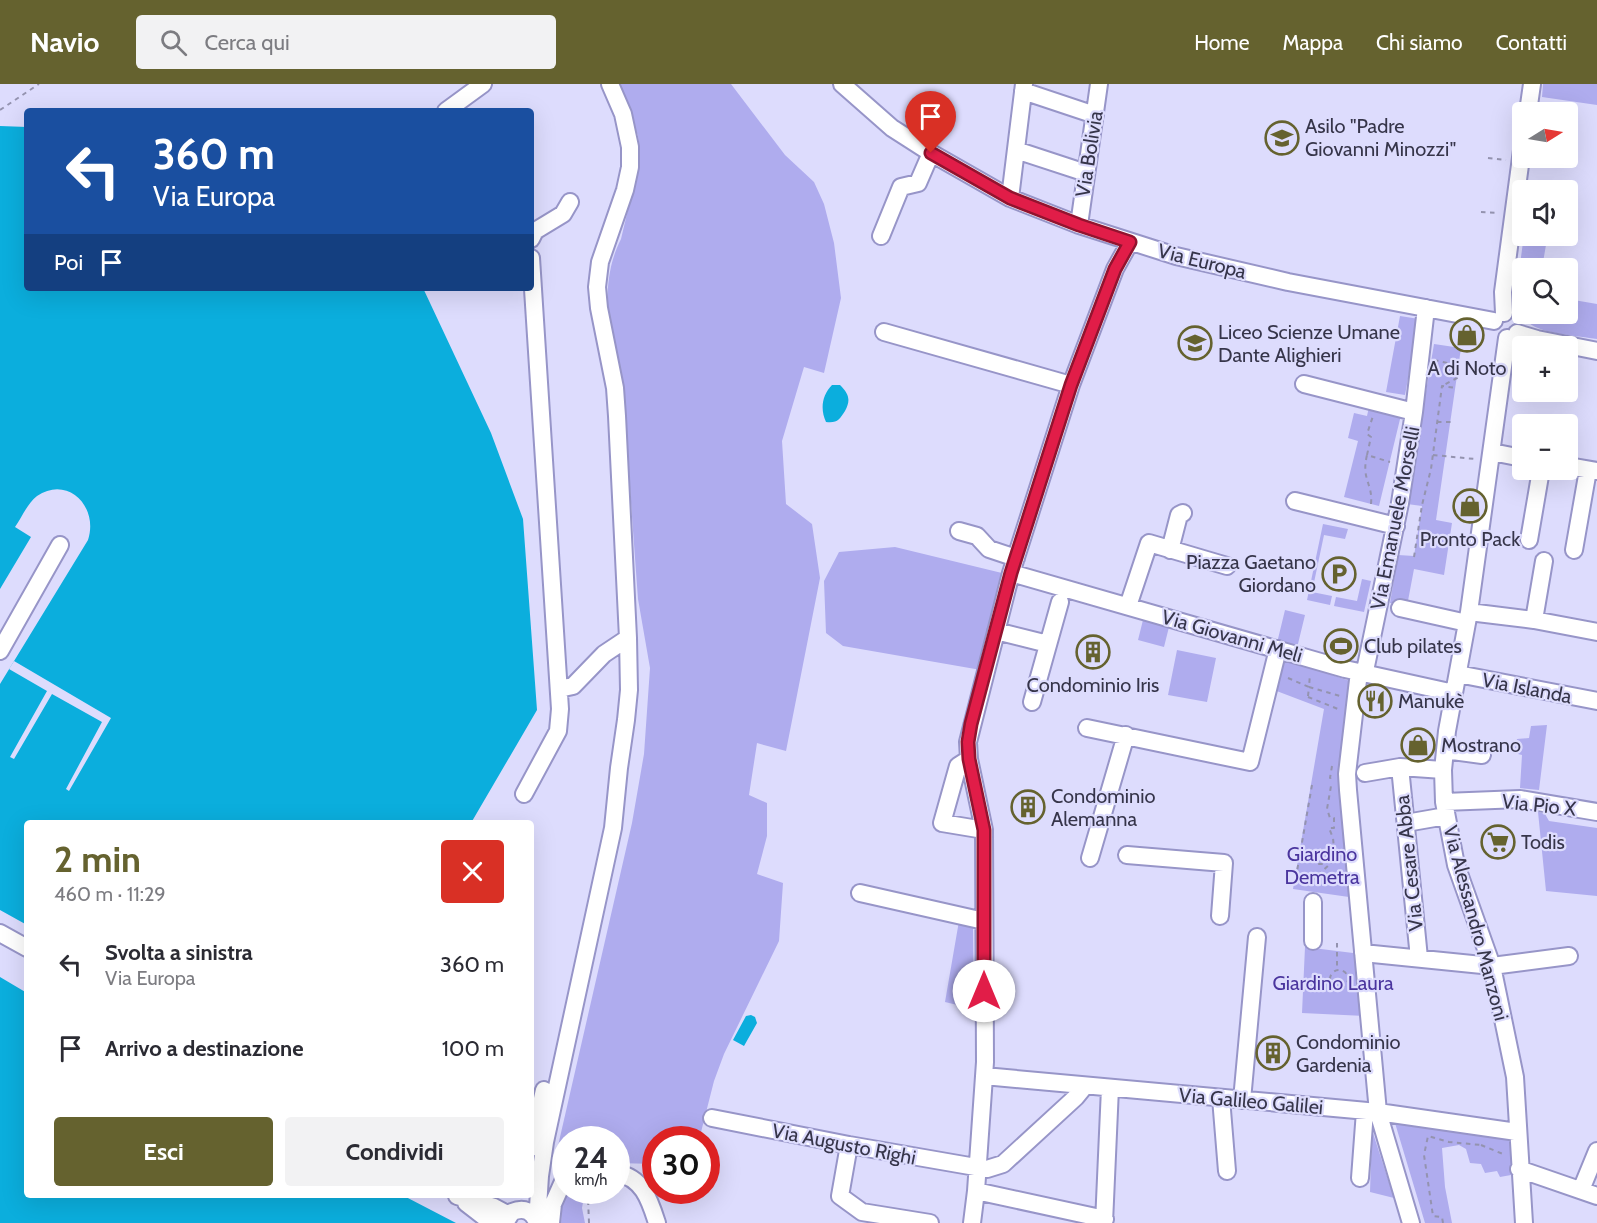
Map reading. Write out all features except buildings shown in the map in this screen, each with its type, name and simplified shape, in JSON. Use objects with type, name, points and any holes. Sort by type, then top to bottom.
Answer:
[{"type":"street","points":[[450,108],[483,84]]},
{"type":"street","points":[[534,1135],[618,768],[629,690],[615,388],[597,287],[600,262],[625,190],[630,167],[628,131],[610,84]]},
{"type":"street","name":"Via Europa","points":[[842,84],[892,128],[931,153],[1010,198],[1079,225],[1176,256],[1288,282],[1426,308],[1499,317]]},
{"type":"street","name":"Via Bolivia","points":[[1079,225],[1099,84]]},
{"type":"street","points":[[1529,102],[1532,84]]},
{"type":"street","points":[[1010,198],[1024,88],[1095,115]]},
{"type":"street","points":[[1016,150],[1086,173]]},
{"type":"street","points":[[881,236],[901,187],[918,183],[931,153]]},
{"type":"street","points":[[1520,168],[1499,317],[1515,316],[1519,321],[1512,335],[1597,351]]},
{"type":"street","points":[[534,233],[563,214],[570,202]]},
{"type":"street","points":[[972,1223],[984,1076],[984,830],[969,759],[968,742],[1013,566],[1071,385],[1115,269],[1130,242]]},
{"type":"street","points":[[524,794],[558,731],[559,689],[533,291]]},
{"type":"street","name":"Via Emanuele Morselli","points":[[1411,1223],[1371,1112],[1363,953],[1347,774],[1358,680],[1366,666],[1395,525],[1414,412],[1426,308]]},
{"type":"street","points":[[884,332],[1071,385]]},
{"type":"street","name":"Via Alessandro Manzoni","points":[[1512,335],[1443,770],[1445,809],[1456,865],[1492,966],[1515,1077],[1524,1223]]},
{"type":"street","points":[[1304,384],[1414,412]]},
{"type":"street","points":[[1491,456],[1512,457]]},
{"type":"street","points":[[1574,550],[1593,471],[1578,468]]},
{"type":"street","points":[[1529,540],[1539,480]]},
{"type":"street","points":[[1295,501],[1395,525]]},
{"type":"street","points":[[1170,550],[1179,515],[1183,513]]},
{"type":"street","name":"Via Giovanni Meli","points":[[959,531],[977,536],[989,549],[1013,566],[1128,606],[1311,659],[1454,693]]},
{"type":"street","points":[[1128,606],[1149,543],[1227,566]]},
{"type":"street","points":[[0,651],[60,545]]},
{"type":"street","points":[[1534,620],[1544,561]]},
{"type":"street","points":[[1032,702],[1060,602]]},
{"type":"street","points":[[1400,608],[1468,617],[1534,620],[1597,632]]},
{"type":"street","points":[[996,631],[1048,644]]},
{"type":"street","points":[[559,689],[573,686],[604,654],[628,638]]},
{"type":"street","points":[[1087,728],[1250,762],[1278,649]]},
{"type":"street","name":"Via Islanda","points":[[1458,674],[1597,701]]},
{"type":"street","points":[[1090,858],[1126,735]]},
{"type":"street","points":[[1445,750],[1482,754]]},
{"type":"street","points":[[969,759],[957,766],[942,823],[984,830]]},
{"type":"street","points":[[1365,773],[1400,767],[1443,770]]},
{"type":"street","name":"Via Cesare Abba","points":[[1400,767],[1419,958]]},
{"type":"street","points":[[537,1223],[545,1142],[613,828],[618,768]]},
{"type":"street","name":"Via Pio X","points":[[1406,823],[1445,809],[1520,799],[1597,812]]},
{"type":"street","points":[[1127,855],[1224,863],[1220,916]]},
{"type":"street","points":[[860,893],[984,921]]},
{"type":"street","points":[[1312,941],[1313,902]]},
{"type":"street","points":[[0,933],[24,946]]},
{"type":"street","points":[[1242,1100],[1257,937]]},
{"type":"street","points":[[1363,953],[1492,966],[1569,956]]},
{"type":"street","name":"Via Galileo Galilei","points":[[984,1076],[1371,1112],[1517,1132]]},
{"type":"street","points":[[977,1168],[987,1169],[1003,1164],[1085,1086]]},
{"type":"street","points":[[976,1191],[1105,1221],[1110,1088]]},
{"type":"street","points":[[1221,1098],[1227,1171]]},
{"type":"street","points":[[1360,1178],[1371,1112]]},
{"type":"street","name":"Via Augusto Righi","points":[[712,1118],[977,1168]]},
{"type":"street","points":[[849,1145],[840,1196],[862,1212],[930,1223]]},
{"type":"street","points":[[1581,1190],[1597,1152]]},
{"type":"street","points":[[1519,1169],[1597,1196]]},
{"type":"street","points":[[630,1179],[639,1183],[649,1199],[657,1223]]},
{"type":"street","points":[[460,1198],[492,1223]]},
{"type":"street","points":[[464,1198],[494,1207],[509,1217]]},
{"type":"street","points":[[509,1217],[518,1198]]},
{"type":"street","points":[[551,1223],[553,1204]]},
{"type":"street","points":[[509,1217],[526,1210],[534,1216],[537,1223]]},
{"type":"path","points":[[0,111],[39,84]]},
{"type":"path","points":[[1488,158],[1507,160]]},
{"type":"path","points":[[1481,212],[1498,213]]},
{"type":"path","points":[[1434,360],[1457,365],[1457,378],[1442,386]]},
{"type":"path","points":[[1442,386],[1456,388]]},
{"type":"path","points":[[1414,557],[1433,455],[1442,386]]},
{"type":"path","points":[[1370,519],[1372,491],[1364,478],[1371,437],[1367,434],[1373,416],[1382,411],[1384,405]]},
{"type":"path","points":[[1437,422],[1451,422]]},
{"type":"path","points":[[1367,455],[1389,462]]},
{"type":"path","points":[[1433,455],[1491,456]]},
{"type":"path","points":[[1311,659],[1308,697],[1338,708],[1338,719]]},
{"type":"path","points":[[1272,671],[1310,687],[1340,695]]},
{"type":"path","points":[[1336,761],[1330,767],[1330,777],[1338,777]]},
{"type":"path","points":[[1329,858],[1335,860],[1333,838],[1329,828],[1334,828],[1334,818],[1330,818],[1327,809],[1333,777]]},
{"type":"path","points":[[1311,785],[1296,877],[1314,879],[1333,861]]},
{"type":"path","points":[[1322,850],[1330,853],[1329,858],[1324,864],[1317,864],[1313,855],[1322,850]]},
{"type":"path","points":[[1337,943],[1337,970]]},
{"type":"path","points":[[1337,970],[1346,973],[1348,978],[1346,986],[1338,988],[1332,985],[1329,979],[1337,970]]},
{"type":"path","points":[[1443,1223],[1442,1217],[1433,1216],[1424,1155],[1428,1136],[1449,1142],[1481,1145]]},
{"type":"path","points":[[588,1204],[589,1223]]},
{"type":"green space","points":[[620,84],[731,84],[785,155],[814,182],[824,204],[834,243],[841,298],[824,373],[804,367],[782,441],[786,504],[812,524],[820,578],[786,751],[757,743],[749,795],[767,803],[767,836],[757,874],[783,883],[779,941],[724,1054],[714,1081],[703,1126],[642,1126],[642,1164],[630,1163],[630,1126],[563,1126],[632,823],[644,754],[650,668],[638,599],[626,434],[608,320],[610,271],[621,239],[640,159],[638,136]]},
{"type":"green space","points":[[1543,84],[1597,84],[1597,105],[1542,97]]},
{"type":"green space","points":[[1522,246],[1546,246],[1544,258],[1521,258]]},
{"type":"green space","points":[[1578,301],[1597,304],[1597,339],[1543,330],[1530,324],[1578,324]]},
{"type":"green space","points":[[1400,316],[1419,319],[1405,395],[1386,392]]},
{"type":"green space","points":[[1434,344],[1461,348],[1436,520],[1452,523],[1444,575],[1414,569],[1407,606],[1390,603],[1398,555],[1414,556],[1422,506],[1407,504]]},
{"type":"green space","points":[[1369,407],[1401,415],[1379,506],[1344,497],[1358,441],[1348,438],[1354,413],[1367,416]]},
{"type":"green space","points":[[1323,524],[1348,529],[1345,539],[1324,535],[1312,592],[1332,596],[1330,605],[1307,600]]},
{"type":"green space","points":[[895,547],[1006,574],[981,670],[843,646],[826,633],[824,581],[839,552]]},
{"type":"green space","points":[[1362,579],[1371,581],[1364,612],[1334,606],[1336,597],[1357,601]]},
{"type":"green space","points":[[1285,610],[1305,615],[1297,648],[1277,643]]},
{"type":"green space","points":[[1143,620],[1169,627],[1164,647],[1138,640]]},
{"type":"green space","points":[[1177,650],[1216,658],[1207,702],[1168,695]]},
{"type":"green space","name":"Giardino Demetra","points":[[1280,658],[1350,681],[1345,797],[1349,897],[1293,889],[1324,709],[1274,690]]},
{"type":"green space","points":[[1547,725],[1539,790],[1520,788],[1522,755],[1514,753],[1517,739],[1529,738],[1531,726]]},
{"type":"green space","points":[[1538,812],[1545,814],[1549,821],[1597,828],[1597,896],[1546,891]]},
{"type":"green space","points":[[959,921],[973,924],[974,1009],[945,1002]]},
{"type":"green space","name":"Giardino Laura","points":[[1305,947],[1361,954],[1365,1016],[1302,1013]]},
{"type":"green space","points":[[1395,1123],[1511,1139],[1511,1175],[1500,1177],[1497,1171],[1485,1173],[1481,1164],[1470,1163],[1466,1149],[1459,1145],[1442,1148],[1445,1187],[1452,1223],[1425,1223]]},
{"type":"green space","points":[[1372,1130],[1394,1198],[1370,1192]]},
{"type":"green space","points":[[583,1204],[585,1223],[561,1223],[562,1205]]},
{"type":"water","points":[[0,126],[24,127],[24,291],[424,291],[491,433],[523,519],[537,710],[473,820],[24,820],[24,923],[0,910],[0,684],[88,540],[89,516],[78,497],[59,489],[48,490],[33,499],[15,527],[31,537],[0,589]]},
{"type":"water","points":[[832,385],[840,385],[843,388],[848,397],[848,404],[838,420],[826,422],[823,402]]},
{"type":"water","points":[[0,977],[24,991],[24,1198],[408,1198],[456,1223],[0,1223]]},
{"type":"water","points":[[746,1016],[755,1017],[757,1023],[744,1046],[733,1040]]},
{"type":"pier","points":[[14,661],[111,718],[69,791],[66,789],[102,722],[52,694],[14,759],[10,757],[47,691],[9,669]]},
{"type":"place","name":"Asilo \"Padre Giovanni Minozzi\"","points":[[1282,138]]},
{"type":"place","name":"A di Noto","points":[[1467,335]]},
{"type":"place","name":"Liceo Scienze Umane Dante Alighieri","points":[[1195,343]]},
{"type":"place","name":"Pronto Pack","points":[[1470,506]]},
{"type":"place","name":"Piazza Gaetano Giordano","points":[[1339,574]]},
{"type":"place","name":"Club pilates","points":[[1341,646]]},
{"type":"place","name":"Condominio Iris","points":[[1093,652]]},
{"type":"place","name":"Manukè","points":[[1375,701]]},
{"type":"place","name":"Mostrano","points":[[1418,745]]},
{"type":"place","name":"Condominio Alemanna","points":[[1028,807]]},
{"type":"place","name":"Todis","points":[[1498,842]]},
{"type":"place","name":"Condominio Gardenia","points":[[1273,1053]]},
{"type":"route","points":[[931,153],[1010,198],[1130,242],[1115,269],[1071,385],[1011,573],[971,724],[968,742],[969,759],[984,830],[984,991]]}]
